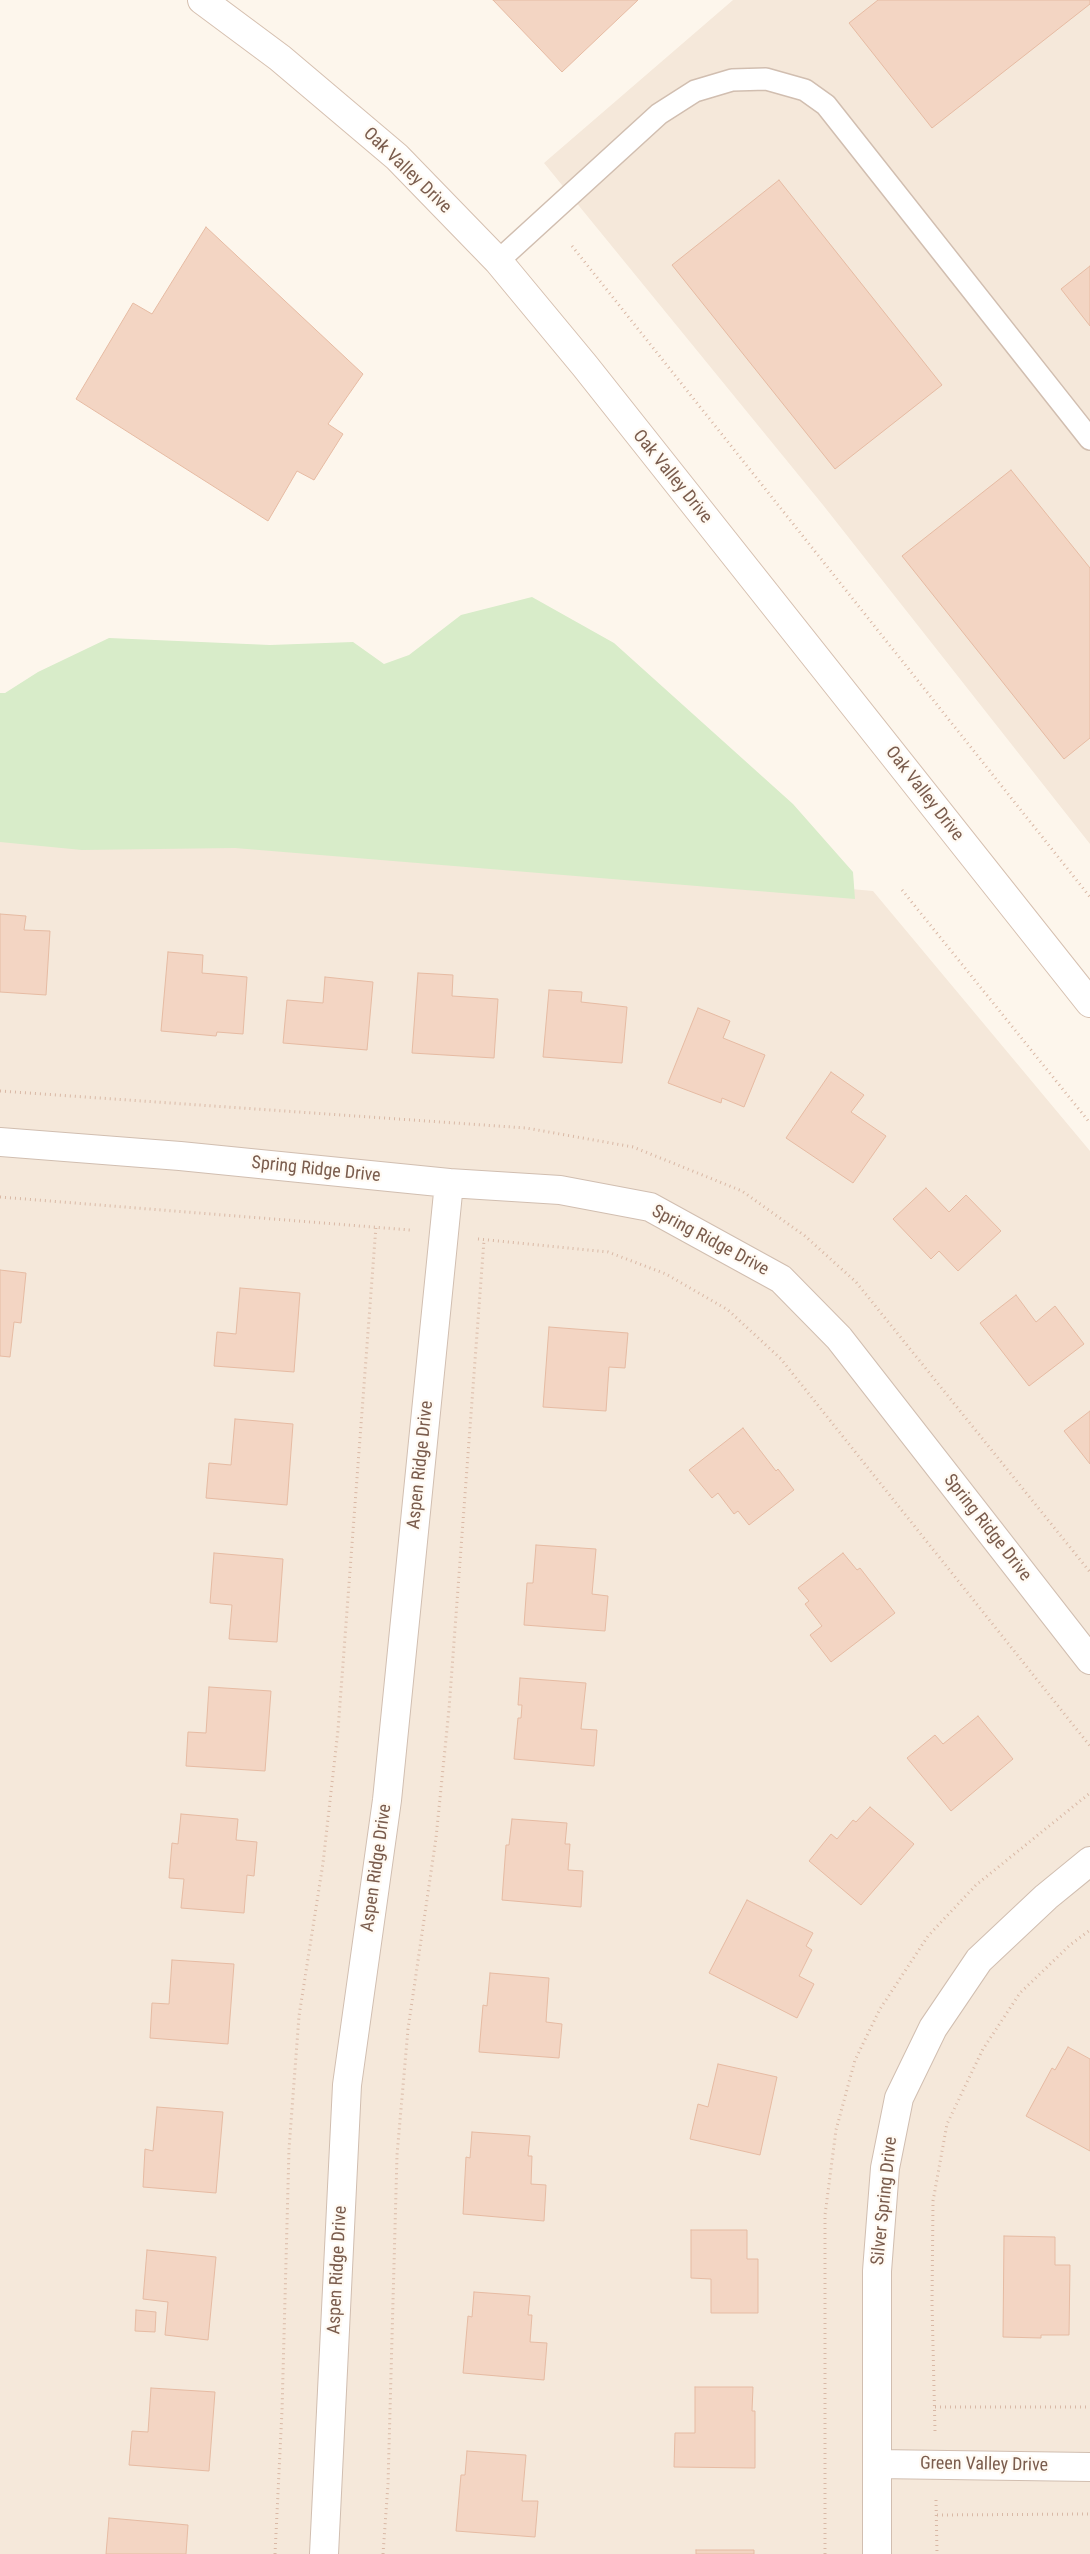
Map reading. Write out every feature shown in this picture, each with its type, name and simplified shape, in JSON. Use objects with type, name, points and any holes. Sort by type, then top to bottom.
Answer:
[{"type":"street","name":"Oak Valley Drive","points":[[202,0],[280,58],[397,157],[498,261],[591,374],[1090,1003]]},
{"type":"street","name":"Spring Ridge Drive","points":[[0,1142],[180,1156],[449,1183],[560,1190],[650,1207],[781,1279],[839,1338],[1090,1660]]},
{"type":"street","name":"Aspen Ridge Drive","points":[[324,2554],[347,2085],[387,1800],[449,1183]]},
{"type":"street","name":"Silver Spring Drive","points":[[877,2554],[877,2271],[885,2168],[900,2098],[933,2028],[979,1960],[1046,1897],[1090,1861]]},
{"type":"street","name":"Green Valley Drive","points":[[877,2464],[1090,2467]]},
{"type":"lane","points":[[498,261],[659,114],[695,91],[732,80],[766,79],[805,90],[826,105],[1090,439]]},
{"type":"path","points":[[572,246],[1090,897]]},
{"type":"path","points":[[902,890],[1090,1123]]},
{"type":"path","points":[[0,1198],[376,1226],[338,1730],[323,1863],[299,2016],[289,2150],[282,2411],[275,2554]]},
{"type":"path","points":[[383,2554],[388,2484],[397,2156],[408,2029],[436,1838],[449,1709],[484,1240],[608,1252],[666,1274],[728,1310],[781,1359],[1090,1746]]},
{"type":"path","points":[[937,2554],[932,2303],[933,2201],[947,2124],[982,2049],[1020,1993],[1070,1945],[1090,1930]]},
{"type":"path","points":[[935,2407],[1090,2407]]},
{"type":"path","points":[[936,2515],[1090,2514]]},
{"type":"shaded area","points":[[733,0],[1090,0],[1090,844],[823,505],[544,163]]},
{"type":"shaded area","points":[[0,812],[873,891],[1090,1151],[1090,2554],[0,2554]]},
{"type":"green space","points":[[532,597],[614,643],[793,804],[853,872],[855,899],[235,848],[82,850],[0,842],[0,693],[5,693],[38,672],[109,638],[270,645],[353,642],[384,664],[409,655],[461,615]]},
{"type":"building","points":[[493,0],[638,0],[562,72]]},
{"type":"building","points":[[878,0],[1090,0],[1090,4],[932,128],[849,23]]},
{"type":"building","points":[[779,180],[942,385],[835,469],[672,265]]},
{"type":"building","points":[[206,227],[363,374],[328,424],[343,434],[314,480],[297,471],[268,521],[76,399],[133,303],[152,314]]},
{"type":"building","points":[[1090,266],[1090,326],[1061,289]]},
{"type":"building","points":[[1011,470],[1090,568],[1090,738],[1064,759],[902,556]]},
{"type":"building","points":[[0,914],[26,916],[24,930],[50,931],[46,995],[0,992]]},
{"type":"building","points":[[168,952],[203,955],[202,973],[247,977],[243,1034],[217,1032],[216,1036],[161,1031]]},
{"type":"building","points":[[418,973],[453,975],[452,996],[498,999],[494,1058],[412,1053]]},
{"type":"building","points":[[325,977],[373,982],[367,1050],[283,1043],[287,1000],[323,1003]]},
{"type":"building","points":[[549,990],[582,992],[581,1002],[627,1007],[622,1063],[543,1057]]},
{"type":"building","points":[[698,1008],[730,1021],[723,1038],[765,1055],[744,1107],[722,1098],[721,1103],[668,1083]]},
{"type":"building","points":[[831,1072],[864,1095],[851,1112],[886,1136],[853,1183],[786,1138]]},
{"type":"building","points":[[926,1188],[949,1212],[966,1195],[1001,1231],[958,1271],[939,1251],[931,1259],[893,1219]]},
{"type":"building","points":[[0,1270],[26,1273],[21,1323],[14,1322],[10,1357],[0,1356]]},
{"type":"building","points":[[240,1288],[300,1293],[294,1372],[214,1366],[217,1332],[236,1334]]},
{"type":"building","points":[[1016,1295],[1036,1322],[1055,1306],[1084,1344],[1029,1386],[980,1323]]},
{"type":"building","points":[[549,1327],[628,1333],[625,1368],[609,1367],[606,1411],[543,1407]]},
{"type":"building","points":[[1090,1411],[1090,1464],[1064,1431]]},
{"type":"building","points":[[235,1419],[293,1424],[287,1505],[206,1498],[209,1463],[231,1465]]},
{"type":"building","points":[[743,1428],[776,1471],[778,1469],[794,1490],[749,1525],[738,1511],[734,1514],[718,1493],[712,1498],[689,1470]]},
{"type":"building","points":[[536,1545],[596,1549],[592,1594],[608,1596],[605,1631],[524,1625],[527,1583],[533,1583]]},
{"type":"building","points":[[214,1553],[283,1559],[277,1642],[229,1639],[232,1605],[210,1603]]},
{"type":"building","points":[[843,1553],[857,1570],[860,1568],[895,1613],[831,1662],[810,1635],[822,1626],[805,1604],[809,1601],[798,1588]]},
{"type":"building","points":[[520,1678],[586,1683],[581,1729],[597,1730],[594,1766],[514,1759],[518,1718],[521,1718],[522,1705],[518,1705]]},
{"type":"building","points":[[209,1687],[271,1691],[265,1771],[186,1766],[188,1732],[206,1733]]},
{"type":"building","points":[[978,1716],[1013,1759],[951,1811],[907,1758],[935,1735],[943,1744]]},
{"type":"building","points":[[870,1807],[914,1844],[861,1905],[809,1861],[831,1834],[837,1839],[853,1820],[856,1822]]},
{"type":"building","points":[[181,1814],[238,1819],[236,1840],[257,1842],[254,1876],[247,1875],[244,1913],[181,1908],[184,1879],[169,1878],[172,1843],[178,1844]]},
{"type":"building","points":[[512,1819],[567,1823],[565,1844],[570,1844],[568,1870],[583,1871],[581,1907],[502,1900],[506,1845],[509,1845]]},
{"type":"building","points":[[747,1900],[813,1933],[806,1946],[812,1950],[799,1976],[814,1984],[797,2018],[709,1973]]},
{"type":"building","points":[[172,1960],[234,1964],[228,2044],[150,2038],[152,2003],[169,2004]]},
{"type":"building","points":[[490,1973],[549,1978],[546,2022],[562,2024],[559,2058],[479,2052],[483,2005],[487,2006]]},
{"type":"building","points":[[1068,2047],[1090,2059],[1090,2151],[1026,2116],[1052,2068],[1055,2070]]},
{"type":"building","points":[[718,2064],[777,2077],[760,2155],[690,2139],[698,2104],[708,2107]]},
{"type":"building","points":[[157,2107],[223,2112],[216,2193],[143,2187],[145,2149],[153,2151]]},
{"type":"building","points":[[472,2132],[530,2136],[528,2156],[532,2156],[531,2184],[546,2185],[544,2221],[463,2214],[466,2157],[470,2158]]},
{"type":"building","points":[[691,2230],[747,2230],[747,2259],[758,2259],[758,2313],[711,2313],[711,2279],[691,2278]]},
{"type":"building","points":[[1004,2236],[1055,2237],[1055,2265],[1070,2265],[1069,2335],[1041,2335],[1041,2338],[1003,2337]]},
{"type":"building","points":[[147,2250],[216,2257],[208,2340],[165,2335],[168,2302],[143,2299]]},
{"type":"building","points":[[474,2292],[530,2296],[528,2315],[532,2315],[530,2342],[547,2343],[544,2380],[463,2373],[468,2316],[472,2317]]},
{"type":"building","points":[[136,2310],[156,2312],[155,2332],[135,2331]]},
{"type":"building","points":[[695,2387],[753,2387],[752,2411],[755,2411],[755,2468],[674,2467],[675,2433],[695,2433]]},
{"type":"building","points":[[151,2388],[215,2392],[209,2471],[129,2465],[132,2431],[148,2432]]},
{"type":"building","points":[[467,2451],[526,2455],[522,2501],[538,2501],[535,2537],[456,2531],[461,2475],[465,2475]]},
{"type":"building","points":[[109,2518],[188,2525],[186,2554],[106,2554]]},
{"type":"building","points":[[696,2550],[754,2550],[754,2554],[696,2554]]}]
